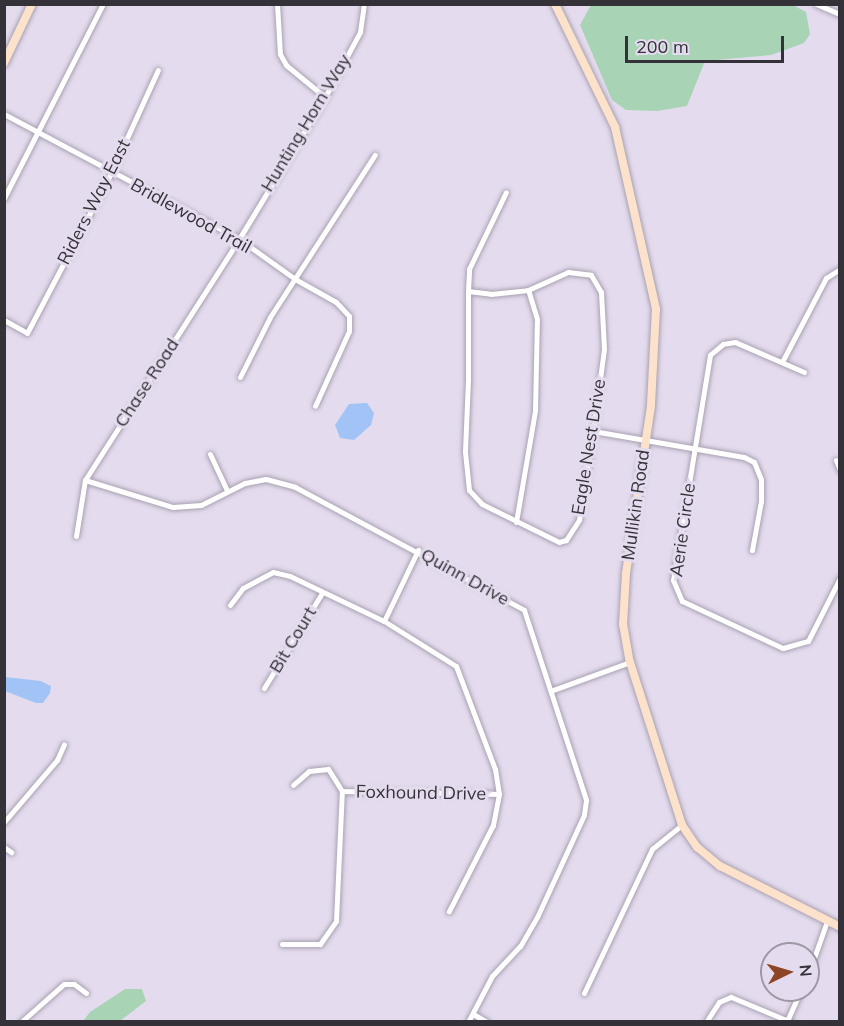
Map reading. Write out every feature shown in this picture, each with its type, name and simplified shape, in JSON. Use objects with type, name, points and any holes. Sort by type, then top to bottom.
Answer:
[{"type":"street","points":[[4,63],[32,4]]},
{"type":"street","points":[[4,198],[103,4]]},
{"type":"street","points":[[277,4],[280,54],[286,65],[325,97]]},
{"type":"street","name":"Hunting Horn Way","points":[[239,239],[325,97],[360,32],[364,4]]},
{"type":"street","name":"Mullikin Road","points":[[555,4],[615,127],[650,273],[656,309],[657,355],[626,574],[623,624],[630,662],[682,825],[697,847],[720,866],[840,927]]},
{"type":"street","points":[[816,4],[840,14]]},
{"type":"street","name":"Riders Way East","points":[[4,320],[27,333],[111,172],[159,70]]},
{"type":"street","name":"Bridlewood Trail","points":[[4,114],[38,135],[239,239],[295,279],[336,302],[349,316],[346,339],[315,405]]},
{"type":"street","points":[[240,377],[295,279],[375,155]]},
{"type":"street","name":"Eagle Nest Drive","points":[[468,291],[491,294],[528,290],[568,272],[591,275],[601,292],[604,349],[579,520],[571,537],[559,542],[473,499],[469,490],[465,451],[468,291],[472,259],[506,192]]},
{"type":"street","name":"Chase Road","points":[[76,536],[85,480],[239,239]]},
{"type":"street","points":[[782,362],[826,278],[840,269]]},
{"type":"street","points":[[516,522],[535,411],[537,319],[528,290]]},
{"type":"street","name":"Aerie Circle","points":[[804,372],[735,342],[723,344],[710,355],[673,580],[682,601],[769,644],[796,647],[808,641],[817,629],[840,578]]},
{"type":"street","points":[[593,431],[695,452],[744,457],[758,469],[761,501],[752,550]]},
{"type":"street","points":[[210,454],[227,490]]},
{"type":"street","points":[[836,460],[840,470]]},
{"type":"street","name":"Quinn Drive","points":[[85,480],[173,507],[201,505],[227,490],[266,479],[295,487],[418,550],[524,610],[583,780],[584,815],[537,918],[520,946],[492,976],[468,1022]]},
{"type":"street","points":[[384,621],[418,550]]},
{"type":"street","points":[[230,604],[243,588],[273,572],[290,576],[384,621],[456,666],[462,674],[495,769],[499,794],[493,825],[449,911]]},
{"type":"street","name":"Bit Court","points":[[264,688],[322,593]]},
{"type":"street","points":[[553,690],[630,662]]},
{"type":"street","points":[[4,822],[57,760],[64,744]]},
{"type":"street","points":[[282,944],[320,944],[336,921],[342,791],[328,769],[309,771],[293,785]]},
{"type":"street","name":"Foxhound Drive","points":[[342,791],[499,794]]},
{"type":"street","points":[[584,993],[652,849],[682,825]]},
{"type":"street","points":[[4,847],[11,852]]},
{"type":"street","points":[[820,942],[827,921]]},
{"type":"street","points":[[21,1022],[63,984],[75,984],[86,993]]},
{"type":"street","points":[[706,1022],[719,1002],[731,997],[744,999],[788,1021],[796,1002]]},
{"type":"street","points":[[473,1014],[487,1022]]},
{"type":"green space","points":[[791,4],[806,12],[810,34],[804,43],[771,55],[705,61],[687,106],[657,111],[626,110],[612,100],[580,25],[591,5]]},
{"type":"green space","points":[[125,989],[142,989],[146,1001],[120,1021],[83,1021],[90,1012]]},
{"type":"water","points":[[367,403],[374,413],[371,425],[354,440],[340,438],[335,425],[349,404]]},
{"type":"water","points":[[5,677],[41,681],[51,686],[50,693],[43,703],[36,703],[5,691]]}]
